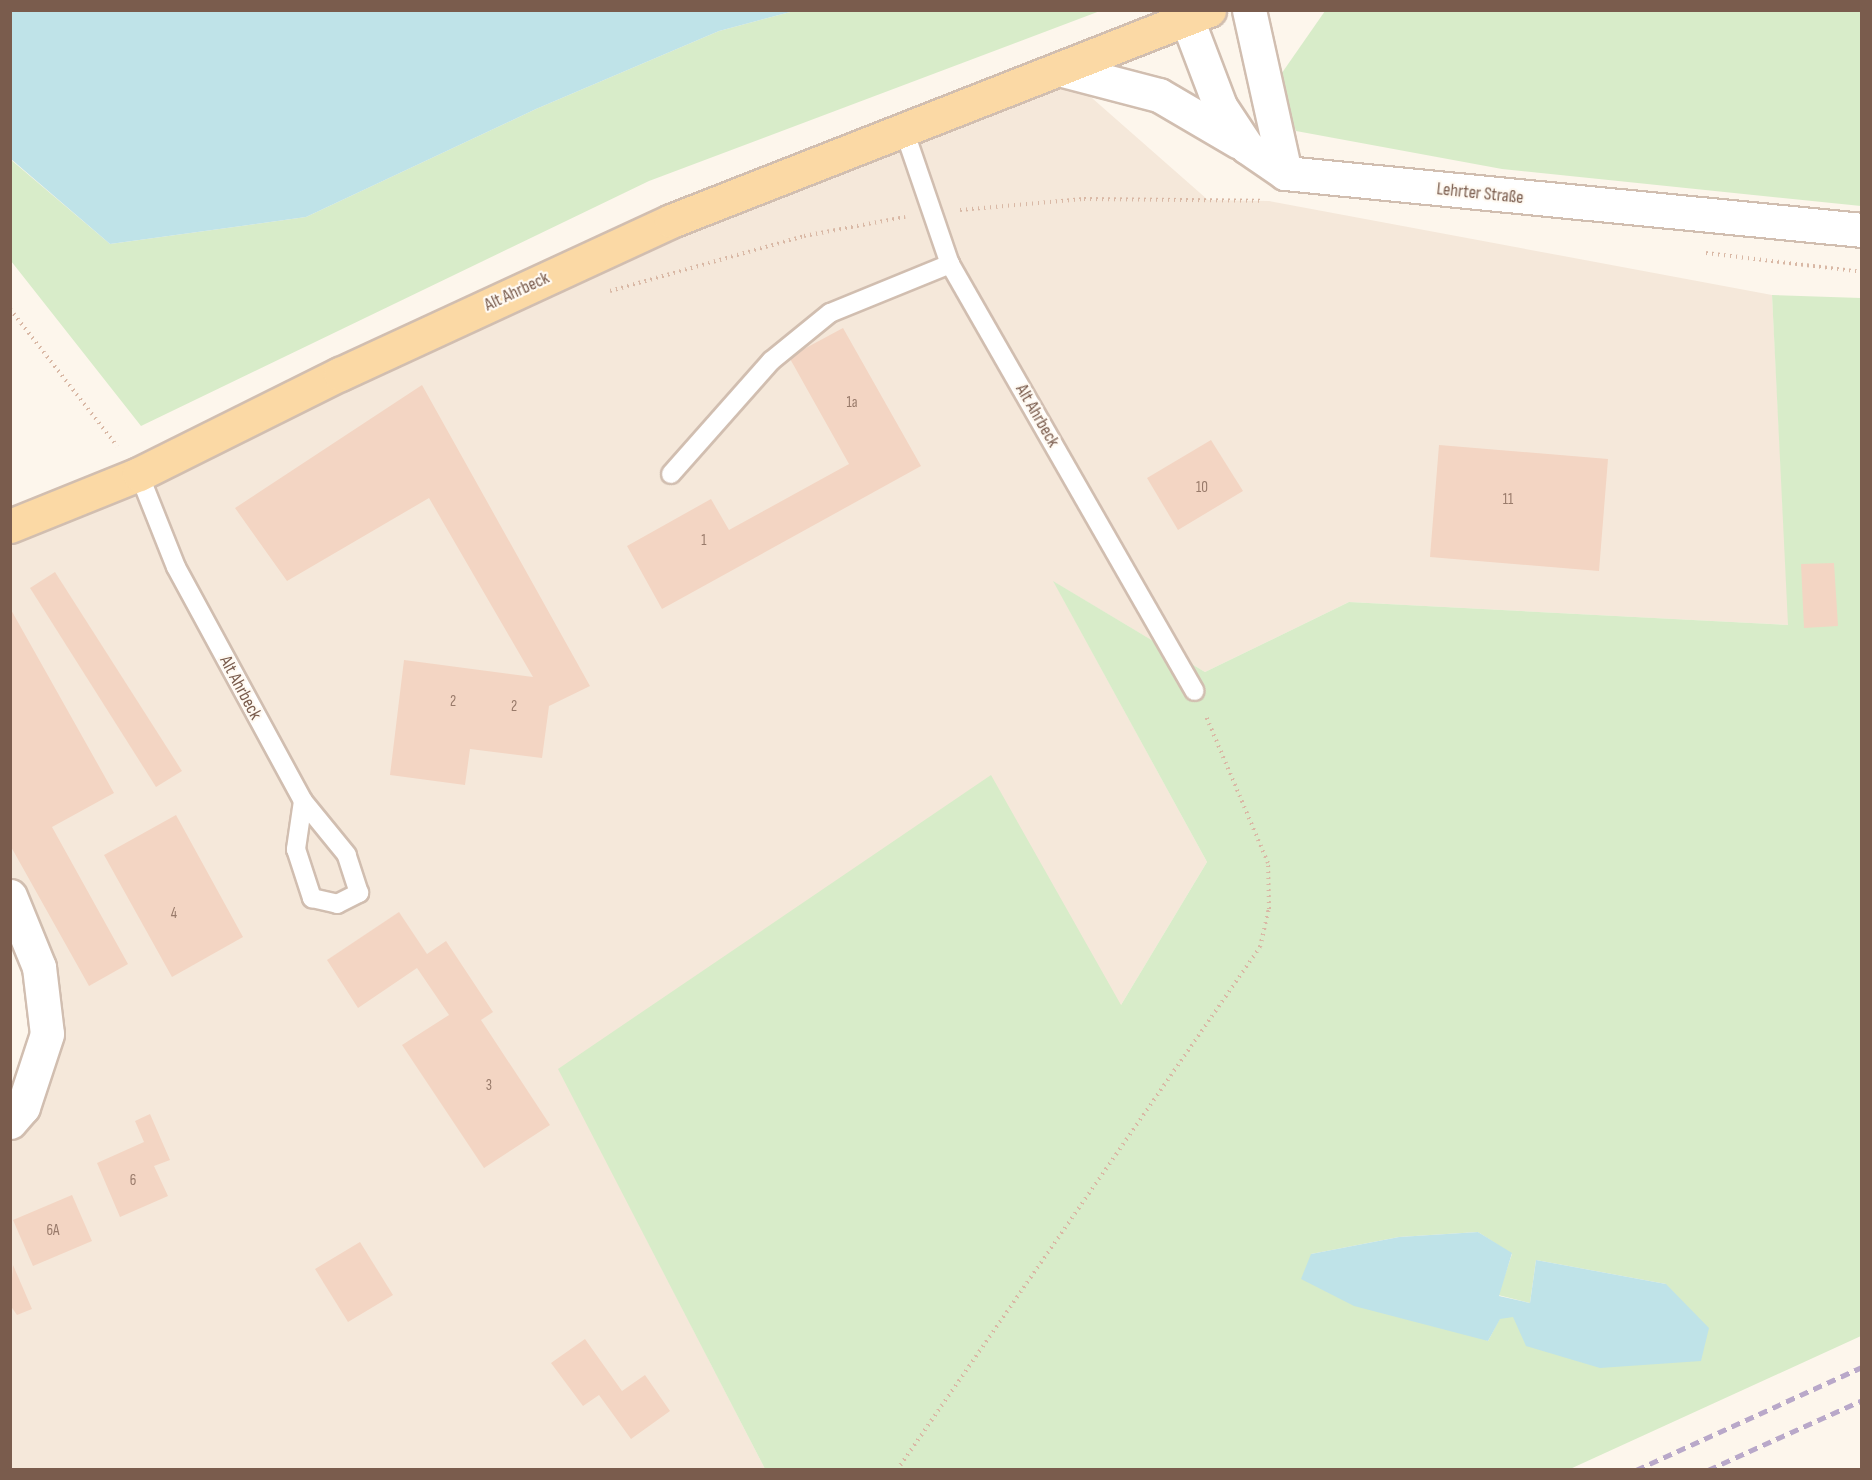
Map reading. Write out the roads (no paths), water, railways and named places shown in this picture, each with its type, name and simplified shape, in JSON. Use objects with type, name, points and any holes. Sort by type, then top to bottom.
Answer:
[{"type":"main road","name":"Alt Ahrbeck","points":[[10,525],[139,474],[340,374],[671,221],[1198,15]]},
{"type":"street","points":[[1249,10],[1284,173]]},
{"type":"street","name":"Lehrter Straße","points":[[1198,15],[1220,106],[1247,147],[1284,173],[1862,230]]},
{"type":"street","points":[[1059,69],[1159,95],[1247,147]]},
{"type":"street","points":[[10,896],[39,968],[47,1034],[23,1107],[10,1122]]},
{"type":"lane","name":"Alt Ahrbeck","points":[[904,130],[929,213],[950,264],[1195,691]]},
{"type":"lane","points":[[671,474],[771,361],[830,313],[950,264]]},
{"type":"lane","name":"Alt Ahrbeck","points":[[139,474],[176,567],[303,801],[347,855],[359,893],[337,904],[312,898],[296,849],[303,801]]},
{"type":"water","points":[[11,10],[794,11],[719,31],[536,109],[306,217],[110,244],[11,159]]},
{"type":"water","points":[[1478,1232],[1512,1253],[1499,1296],[1530,1303],[1536,1260],[1666,1284],[1709,1328],[1701,1361],[1600,1368],[1526,1346],[1513,1317],[1500,1319],[1488,1341],[1354,1306],[1301,1279],[1311,1254],[1399,1237]]},
{"type":"railway","points":[[1636,1470],[1862,1367]]},
{"type":"railway","points":[[1708,1470],[1862,1400]]}]
